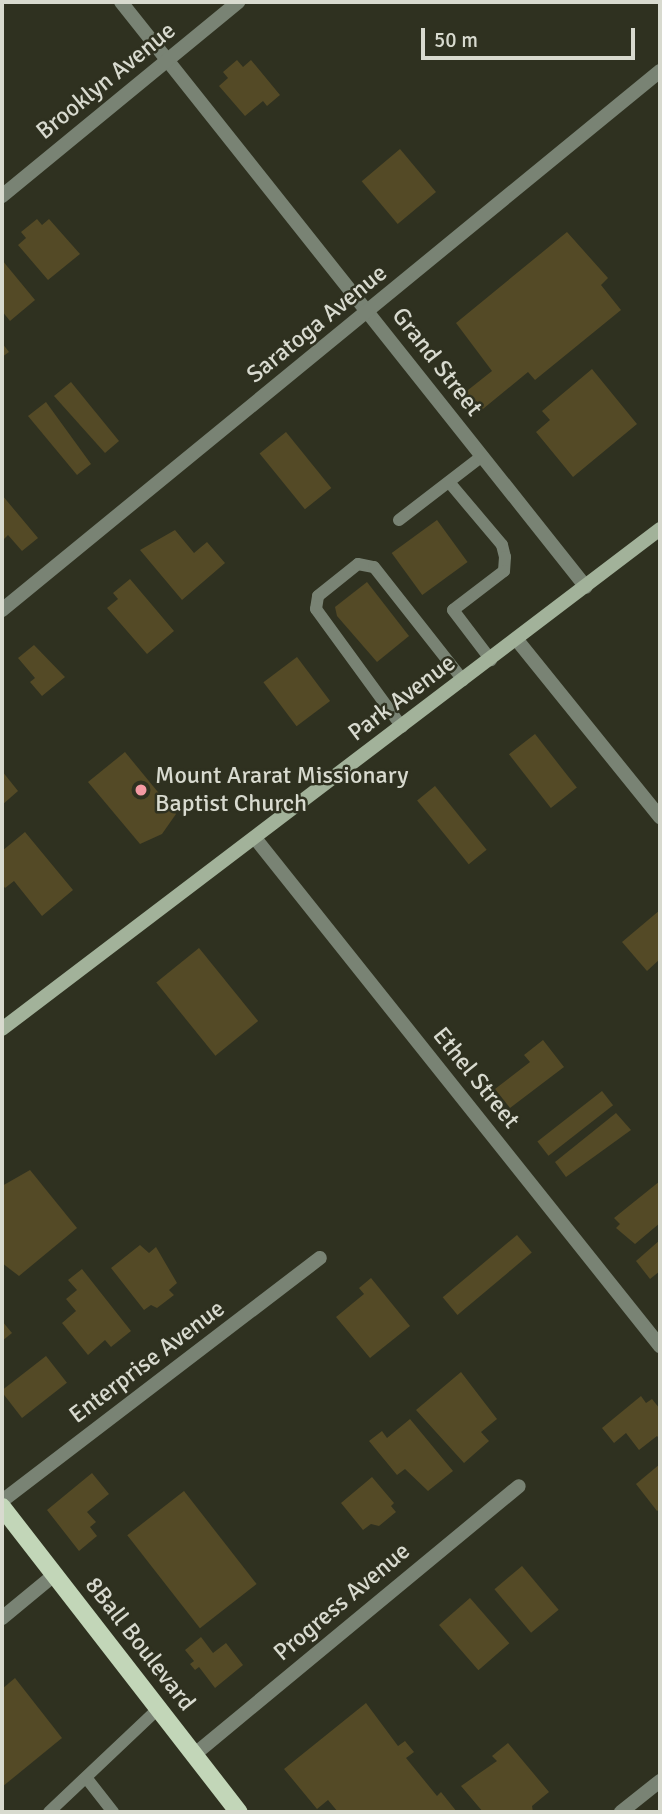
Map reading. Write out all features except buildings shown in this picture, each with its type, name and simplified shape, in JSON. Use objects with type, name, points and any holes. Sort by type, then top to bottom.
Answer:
[{"type":"main road","name":"Park Avenue","points":[[2,1029],[660,529]]},
{"type":"main road","name":"8Ball Boulevard","points":[[2,1507],[239,1812]]},
{"type":"street","name":"Grand Street","points":[[121,2],[586,587]]},
{"type":"street","name":"Brooklyn Avenue","points":[[2,196],[238,2]]},
{"type":"street","name":"Saratoga Avenue","points":[[2,611],[660,71]]},
{"type":"street","points":[[517,640],[660,817]]},
{"type":"street","name":"Ethel Street","points":[[255,838],[660,1346]]},
{"type":"street","name":"Enterprise Avenue","points":[[2,1502],[320,1258]]},
{"type":"street","name":"Progress Avenue","points":[[195,1754],[519,1486]]},
{"type":"street","points":[[2,1618],[54,1575]]},
{"type":"street","points":[[621,1812],[660,1781]]},
{"type":"lane","points":[[399,520],[482,456]]},
{"type":"lane","points":[[449,482],[502,545],[505,556],[504,571],[453,610],[491,660]]},
{"type":"lane","points":[[402,727],[316,610],[318,596],[358,564],[374,567],[463,680]]},
{"type":"lane","points":[[49,1812],[88,1780],[104,1758],[159,1708]]},
{"type":"lane","points":[[88,1780],[113,1812]]},
{"type":"place","name":"Mount Ararat Missionary Baptist Church","points":[[141,790]]}]
